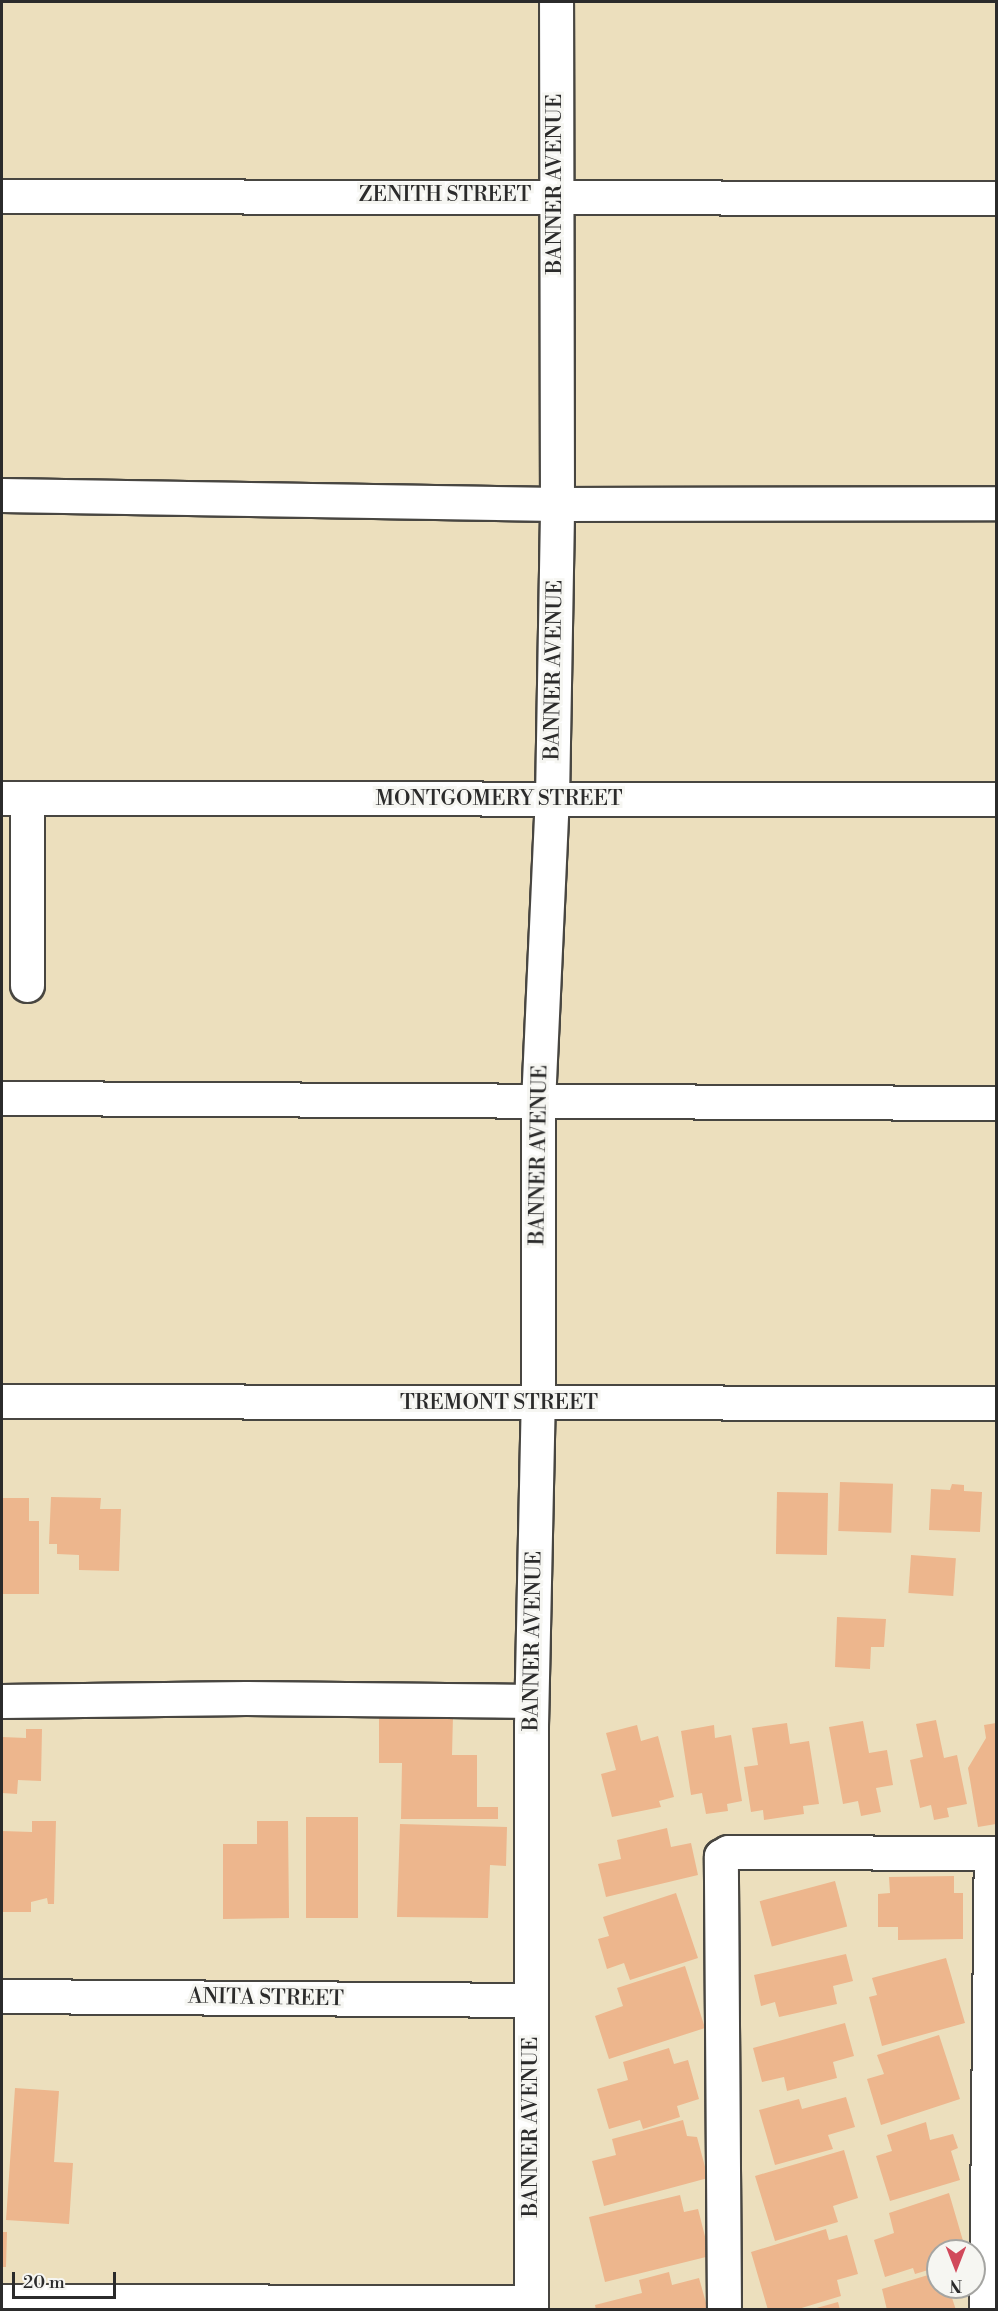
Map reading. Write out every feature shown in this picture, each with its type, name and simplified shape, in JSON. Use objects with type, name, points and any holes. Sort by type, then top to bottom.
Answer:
[{"type":"street","name":"BANNER AVENUE","points":[[531,2306],[531,1701],[538,1404],[538,1103],[552,799],[557,504],[554,195],[556,2]]},
{"type":"street","name":"ZENITH STREET","points":[[2,196],[554,195],[996,198]]},
{"type":"street","points":[[2,495],[557,504],[996,503]]},
{"type":"street","points":[[14,799],[27,985]]},
{"type":"street","name":"MONTGOMERY STREET","points":[[14,799],[996,799]]},
{"type":"street","points":[[2,1098],[538,1103],[996,1103]]},
{"type":"street","name":"TREMONT STREET","points":[[2,1401],[538,1404],[996,1403]]},
{"type":"street","points":[[2,1701],[246,1698],[531,1701]]},
{"type":"street","points":[[724,2310],[721,1856],[728,1852],[994,1853],[986,2310]]},
{"type":"street","name":"ANITA STREET","points":[[2,1995],[531,2000]]},
{"type":"street","points":[[2,2301],[531,2306]]},
{"type":"building","points":[[840,1482],[893,1484],[891,1533],[838,1531]]},
{"type":"building","points":[[952,1484],[964,1485],[964,1491],[982,1492],[980,1532],[929,1530],[931,1489],[950,1490]]},
{"type":"building","points":[[777,1492],[828,1493],[827,1555],[776,1554]]},
{"type":"building","points":[[51,1497],[101,1498],[100,1509],[121,1509],[119,1571],[79,1570],[79,1555],[57,1554],[57,1544],[49,1544]]},
{"type":"building","points":[[2,1498],[29,1498],[29,1521],[39,1521],[39,1594],[2,1594]]},
{"type":"building","points":[[911,1555],[956,1558],[953,1596],[908,1593]]},
{"type":"building","points":[[837,1617],[886,1619],[884,1647],[871,1647],[870,1669],[835,1667]]},
{"type":"building","points":[[379,1716],[453,1716],[452,1755],[477,1755],[477,1807],[498,1807],[498,1819],[401,1819],[402,1763],[379,1763]]},
{"type":"building","points":[[936,1720],[944,1758],[957,1755],[967,1804],[947,1808],[949,1817],[934,1820],[931,1805],[920,1808],[910,1760],[923,1757],[916,1724]]},
{"type":"building","points":[[863,1721],[869,1753],[887,1750],[893,1785],[876,1788],[881,1812],[861,1816],[858,1801],[843,1804],[829,1727]]},
{"type":"building","points":[[787,1723],[790,1744],[809,1741],[819,1804],[803,1806],[804,1814],[764,1820],[763,1810],[751,1812],[744,1767],[758,1765],[752,1728]]},
{"type":"building","points":[[996,1723],[996,1824],[978,1827],[968,1768],[986,1738],[984,1725]]},
{"type":"building","points":[[637,1725],[641,1741],[658,1736],[674,1797],[659,1801],[661,1807],[612,1817],[601,1774],[616,1770],[606,1733]]},
{"type":"building","points":[[714,1725],[715,1738],[731,1735],[742,1801],[727,1804],[728,1811],[706,1814],[702,1793],[691,1795],[681,1731]]},
{"type":"building","points":[[26,1729],[42,1729],[41,1781],[18,1780],[17,1794],[2,1793],[2,1737],[26,1738]]},
{"type":"building","points":[[306,1817],[358,1817],[358,1918],[306,1918]]},
{"type":"building","points":[[32,1821],[56,1821],[54,1904],[48,1904],[47,1898],[31,1902],[31,1912],[2,1912],[2,1831],[32,1832]]},
{"type":"building","points":[[257,1821],[288,1821],[289,1918],[223,1919],[223,1844],[257,1844]]},
{"type":"building","points":[[400,1824],[507,1827],[506,1866],[490,1865],[488,1918],[397,1917]]},
{"type":"building","points":[[667,1828],[671,1847],[691,1843],[698,1875],[606,1897],[598,1864],[621,1859],[617,1840]]},
{"type":"building","points":[[954,1876],[954,1893],[963,1893],[963,1939],[898,1940],[898,1927],[878,1927],[878,1894],[890,1893],[889,1877]]},
{"type":"building","points":[[835,1881],[847,1926],[772,1947],[760,1901]]},
{"type":"building","points":[[676,1893],[698,1958],[630,1980],[624,1963],[607,1969],[598,1939],[609,1936],[603,1917]]},
{"type":"building","points":[[846,1954],[853,1981],[833,1986],[837,2004],[779,2017],[775,2002],[761,2006],[754,1975]]},
{"type":"building","points":[[946,1958],[965,2023],[882,2046],[869,1997],[877,1995],[872,1978]]},
{"type":"building","points":[[685,1966],[705,2028],[609,2059],[595,2016],[623,2006],[617,1988]]},
{"type":"building","points":[[845,2023],[854,2056],[833,2062],[837,2078],[787,2091],[784,2077],[762,2082],[753,2048]]},
{"type":"building","points":[[939,2035],[960,2099],[881,2125],[867,2079],[884,2074],[877,2055]]},
{"type":"building","points":[[669,2048],[674,2064],[688,2060],[699,2099],[677,2106],[680,2117],[643,2129],[640,2120],[609,2129],[597,2089],[628,2080],[623,2062]]},
{"type":"building","points":[[15,2088],[59,2091],[54,2162],[73,2163],[69,2224],[6,2220]]},
{"type":"building","points":[[846,2097],[855,2127],[828,2135],[833,2149],[775,2165],[759,2110],[799,2099],[802,2109]]},
{"type":"building","points":[[683,2120],[687,2136],[697,2137],[708,2178],[604,2206],[592,2161],[616,2155],[612,2139]]},
{"type":"building","points":[[926,2122],[930,2140],[953,2134],[958,2148],[951,2151],[960,2180],[890,2201],[876,2156],[892,2151],[887,2135]]},
{"type":"building","points":[[844,2150],[858,2198],[833,2206],[838,2222],[775,2241],[755,2176]]},
{"type":"building","points":[[949,2193],[962,2239],[926,2239],[926,2271],[915,2274],[913,2268],[885,2277],[874,2240],[894,2233],[889,2213]]},
{"type":"building","points":[[680,2195],[684,2212],[698,2209],[710,2256],[605,2282],[589,2217]]},
{"type":"building","points":[[826,2229],[829,2240],[847,2235],[858,2274],[837,2280],[841,2296],[795,2310],[768,2310],[751,2252]]},
{"type":"building","points":[[2,2232],[7,2232],[6,2267],[2,2267]]},
{"type":"building","points":[[669,2272],[672,2285],[699,2278],[708,2310],[596,2310],[595,2305],[642,2293],[639,2280]]},
{"type":"building","points":[[926,2276],[926,2299],[952,2299],[956,2310],[887,2310],[882,2289]]},
{"type":"building","points":[[838,2302],[840,2310],[813,2310],[813,2309]]}]
